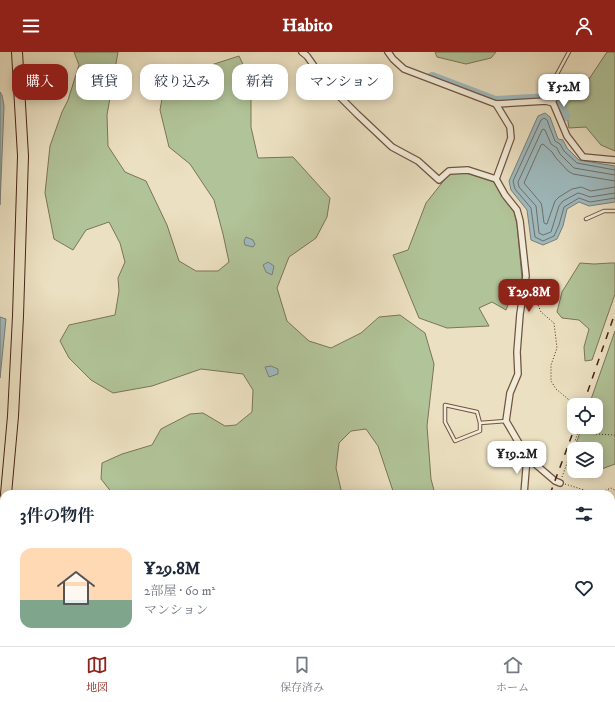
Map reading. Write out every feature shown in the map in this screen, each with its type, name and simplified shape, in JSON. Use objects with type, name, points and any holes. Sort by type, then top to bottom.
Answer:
[{"type":"highway","points":[[6,490],[15,385],[24,156],[17,52]]},
{"type":"street","points":[[302,52],[307,56],[326,83],[392,147],[418,162],[439,180],[449,170],[468,170],[496,178],[505,195],[517,210],[520,221],[526,276],[520,314],[517,352],[518,374],[510,393],[506,421],[527,457],[555,481],[560,482]]},
{"type":"street","points":[[388,52],[404,69],[496,104],[546,101],[553,103],[567,136],[583,156],[615,160]]},
{"type":"street","points":[[496,104],[510,127],[511,138],[496,178]]},
{"type":"street","points":[[524,490],[527,457]]},
{"type":"lane","points":[[553,103],[557,97],[550,87],[569,52]]},
{"type":"lane","points":[[586,218],[604,211],[615,211]]},
{"type":"lane","points":[[445,405],[477,412],[480,423],[480,432],[455,441],[445,422],[445,405]]},
{"type":"lane","points":[[480,423],[506,421]]},
{"type":"path","points":[[526,276],[541,312],[554,324],[557,348],[551,365],[551,381],[556,390],[567,398]]},
{"type":"path","points":[[577,434],[560,482],[585,490]]},
{"type":"path","points":[[594,434],[615,435]]},
{"type":"green space","points":[[74,52],[118,52],[116,64],[79,64]]},
{"type":"green space","points":[[435,52],[496,52],[491,58],[466,64],[437,57]]},
{"type":"green space","points":[[607,52],[615,52],[615,151],[601,145],[586,127],[569,128],[564,98],[585,85]]},
{"type":"green space","points":[[239,56],[243,64],[232,64],[232,100],[251,100],[251,127],[258,158],[293,157],[330,198],[327,217],[316,238],[289,257],[277,288],[287,321],[309,341],[331,348],[361,333],[379,317],[400,315],[425,333],[434,364],[427,426],[431,479],[434,490],[393,490],[378,446],[366,429],[351,431],[339,443],[336,468],[341,490],[110,490],[101,479],[102,463],[122,454],[152,445],[161,429],[190,414],[203,413],[225,426],[236,425],[252,412],[253,390],[243,374],[201,369],[152,386],[113,393],[91,380],[69,358],[60,341],[69,325],[115,315],[119,291],[118,278],[125,262],[120,243],[109,222],[86,230],[73,250],[54,239],[45,193],[50,146],[62,112],[68,100],[76,75],[76,100],[110,100],[107,115],[108,146],[125,172],[146,181],[167,225],[179,261],[196,271],[218,271],[229,262],[214,200],[190,164],[169,147],[160,110],[162,100],[224,100],[224,64],[214,64]]},
{"type":"green space","points":[[466,173],[494,182],[514,212],[517,224],[522,278],[518,296],[510,300],[506,310],[492,302],[479,308],[489,326],[447,328],[419,318],[393,255],[408,250],[426,203],[449,174]]},
{"type":"green space","points":[[580,263],[615,263],[615,294],[592,360],[585,361],[584,347],[589,329],[579,320],[562,318],[557,312],[562,292]]},
{"type":"green space","points":[[615,331],[615,464],[603,468],[603,442],[577,442],[579,434],[603,434],[603,398],[591,398]]},
{"type":"water","points":[[0,92],[4,106],[0,205]]},
{"type":"water","points":[[545,113],[550,117],[558,139],[563,140],[567,148],[579,160],[615,166],[615,202],[589,206],[579,202],[567,209],[563,226],[557,239],[543,245],[531,240],[527,210],[511,190],[509,181],[538,116]]},
{"type":"water","points":[[246,237],[253,240],[255,244],[253,247],[245,245],[244,241]]},
{"type":"water","points":[[268,262],[274,266],[272,275],[266,272],[263,265]]},
{"type":"water","points":[[0,317],[6,319],[0,378]]},
{"type":"water","points":[[271,366],[278,369],[278,374],[269,377],[265,367]]},
{"type":"waterway","points":[[432,77],[495,101],[552,98]]},
{"type":"waterway","points":[[559,103],[565,116]]},
{"type":"railway","points":[[585,398],[615,313]]},
{"type":"railway","points":[[551,490],[572,434]]}]
